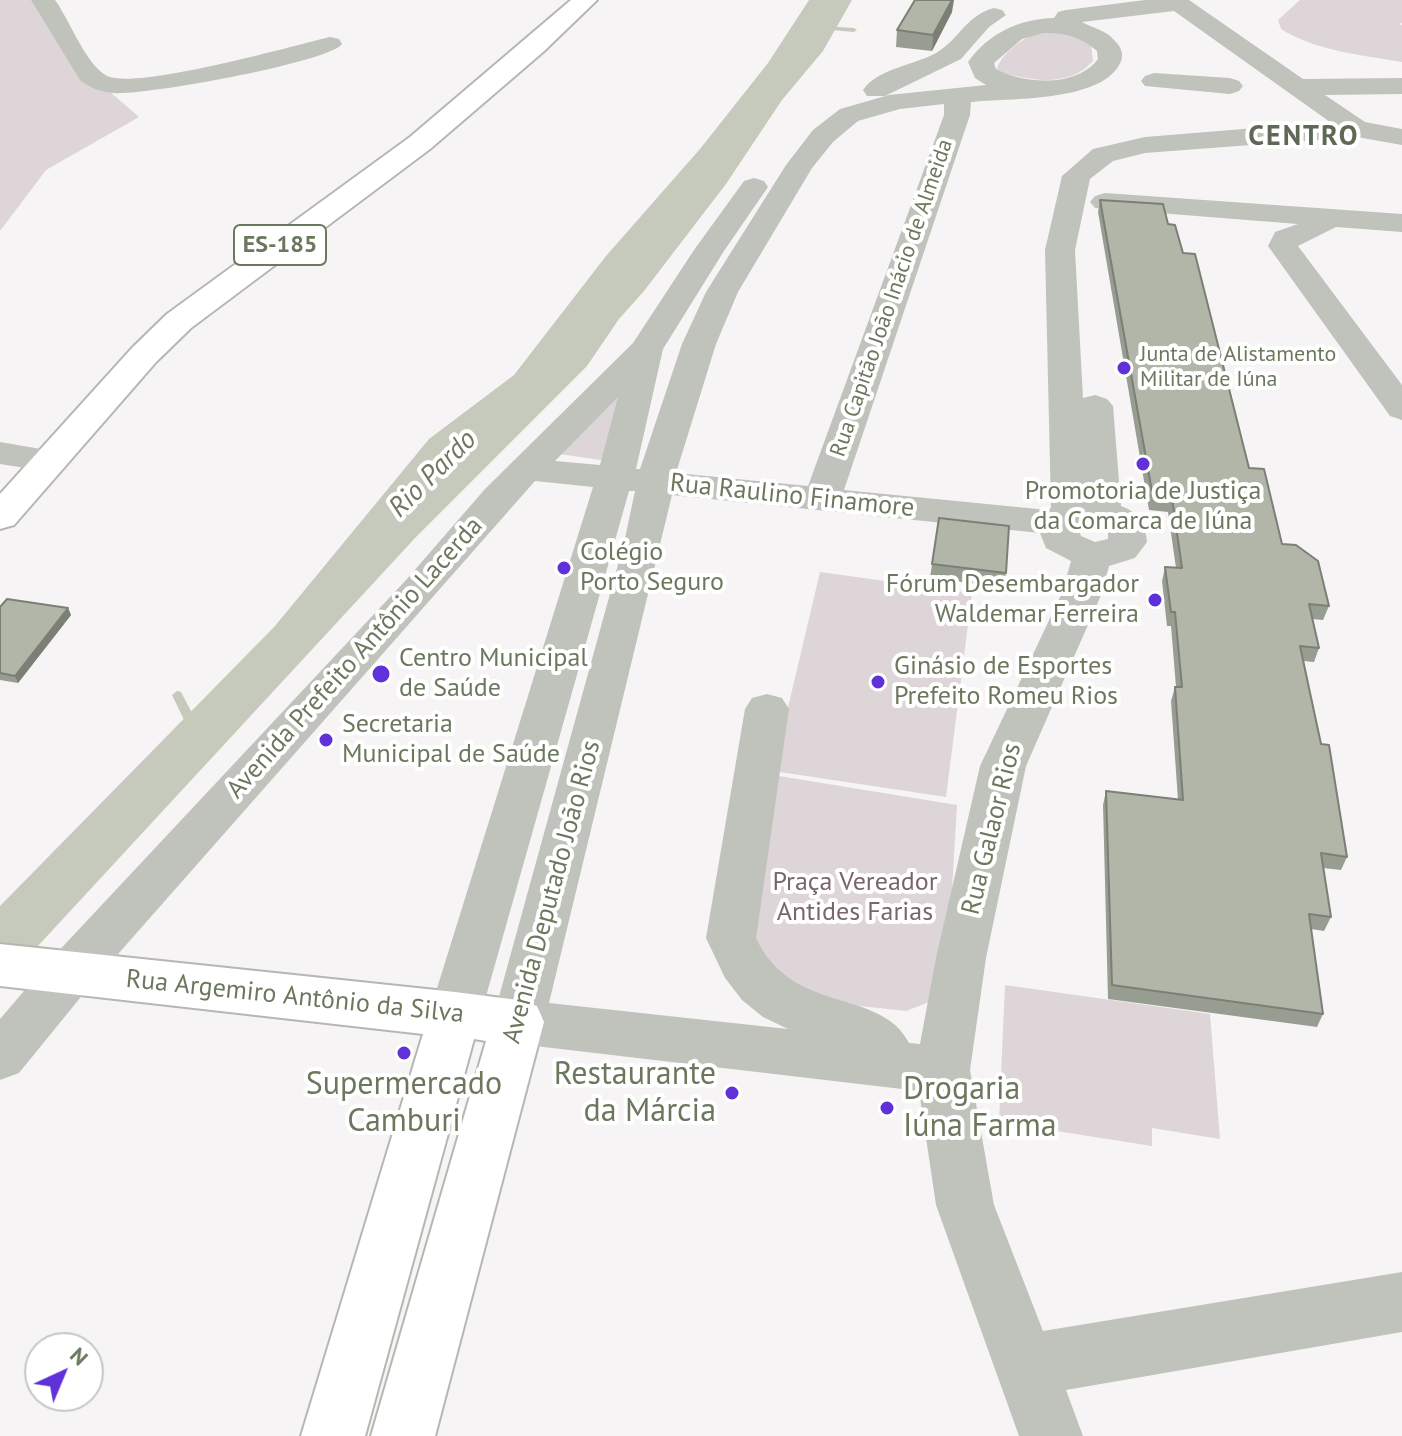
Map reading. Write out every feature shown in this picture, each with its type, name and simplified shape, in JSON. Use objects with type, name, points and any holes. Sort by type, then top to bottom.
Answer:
[{"type":"main road","name":"ES-185","points":[[0,517],[144,355],[179,321],[420,143],[585,0]]},
{"type":"main road","name":"Rua Argemiro Antônio da Silva","points":[[33,968],[518,1022]]},
{"type":"main road","name":"Avenida Deputado João Rios","points":[[333,1436],[455,1014]]},
{"type":"main road","name":"Avenida Deputado João Rios","points":[[403,1436],[518,1022]]},
{"type":"street","points":[[43,0],[67,42],[97,81],[117,87],[143,87],[330,44]]},
{"type":"street","points":[[1074,27],[1065,20],[1066,17],[1176,1],[1357,129],[1402,137]]},
{"type":"street","points":[[876,90],[901,75],[952,55],[984,19],[1015,12],[1090,33],[1109,51],[1108,63],[1100,75],[1074,82],[1026,88],[1000,82],[984,73],[981,62],[1013,32],[1015,12]]},
{"type":"street","name":"Avenida Deputado João Rios","points":[[455,1014],[622,453],[646,349],[709,250],[804,124],[841,99],[947,76],[981,62]]},
{"type":"street","points":[[1154,81],[1230,86]]},
{"type":"street","points":[[1307,93],[1402,86]]},
{"type":"street","name":"Avenida Deputado João Rios","points":[[518,1022],[643,543],[667,433],[709,319],[764,221],[810,151],[839,122],[866,108],[928,96],[1045,87]]},
{"type":"street","points":[[1307,93],[1402,96]]},
{"type":"street","name":"Rua Capitão João Inácio de Almeida","points":[[822,499],[957,115],[958,95]]},
{"type":"street","name":"Rua Galaor Rios","points":[[918,1067],[961,958],[1003,766],[1082,593],[1081,526],[1060,250],[1076,176],[1103,155],[1118,151],[1233,136],[1357,129]]},
{"type":"street","points":[[1068,211],[1402,223]]},
{"type":"street","points":[[1327,220],[1311,230],[1286,238],[1283,246],[1402,409]]},
{"type":"street","name":"Avenida Prefeito Antônio Lacerda","points":[[0,1057],[33,968],[646,349]]},
{"type":"street","points":[[0,453],[51,461]]},
{"type":"street","name":"Rua Raulino Finamore","points":[[525,469],[1081,526]]},
{"type":"street","points":[[767,709],[731,938],[738,958],[768,993],[806,1014],[870,1033],[888,1052],[918,1067],[1023,1366],[1051,1436]]},
{"type":"street","name":"Rua Argemiro Antônio da Silva","points":[[518,1022],[918,1067]]},
{"type":"street","points":[[1023,1366],[1402,1302]]},
{"type":"green space","points":[[0,0],[50,0],[101,84],[139,117],[46,170],[0,231]]},
{"type":"green space","points":[[1300,0],[1402,0],[1402,23],[1399,24],[1402,25],[1402,62],[1324,47],[1281,29],[1278,20]]},
{"type":"green space","points":[[1038,31],[1074,34],[1091,45],[1093,61],[1084,70],[1061,79],[1035,79],[999,71],[1000,62],[1009,51]]},
{"type":"green space","points":[[623,388],[607,461],[560,454]]},
{"type":"green space","name":"Ginásio de Esportes Prefeito Romeu Rios","points":[[820,572],[972,593],[946,797],[773,771]]},
{"type":"green space","name":"Praça Vereador Antides Farias","points":[[779,776],[957,805],[947,976],[932,1001],[906,1011],[804,1000],[774,983],[750,927]]},
{"type":"green space","points":[[1005,985],[1210,1014],[1220,1139],[1152,1128],[1152,1146],[999,1122]]},
{"type":"water","name":"Rio Pardo","points":[[809,0],[852,0],[823,51],[782,100],[726,184],[619,319],[587,366],[416,537],[0,987],[0,906],[275,626],[429,439],[514,375],[606,256],[700,149],[768,63]]},
{"type":"building","points":[[915,0],[952,0],[933,35],[897,30]]},
{"type":"building","points":[[1100,200],[1163,204],[1168,224],[1175,225],[1183,253],[1195,254],[1249,468],[1264,469],[1282,544],[1296,545],[1318,561],[1329,606],[1309,604],[1319,648],[1300,646],[1321,744],[1329,745],[1347,857],[1321,853],[1331,917],[1309,914],[1323,1014],[1112,985],[1106,791],[1183,800],[1175,687],[1182,687],[1175,612],[1171,612],[1165,567],[1182,568],[1172,498],[1153,497]]},
{"type":"building","points":[[939,518],[1009,526],[1006,573],[932,564]]},
{"type":"building","points":[[7,599],[68,608],[15,676],[0,673],[0,607]]},
{"type":"waterway","points":[[823,28],[854,30]]},
{"type":"waterway","points":[[177,695],[193,726]]},
{"type":"place","name":"Junta de Alistamento Militar de Iúna","points":[[1124,368]]},
{"type":"place","name":"Promotoria de Justiça da Comarca de Iúna","points":[[1143,464]]},
{"type":"place","name":"Colégio Porto Seguro","points":[[564,568]]},
{"type":"place","name":"Fórum Desembargador Waldemar Ferreira","points":[[1155,600]]},
{"type":"place","name":"Centro Municipal de Saúde","points":[[381,674]]},
{"type":"place","name":"Ginásio de Esportes Prefeito Romeu Rios","points":[[878,682]]},
{"type":"place","name":"Secretaria Municipal de Saúde","points":[[326,740]]},
{"type":"place","name":"Supermercado Camburi","points":[[404,1053]]},
{"type":"place","name":"Restaurante da Márcia","points":[[732,1093]]},
{"type":"place","name":"Drogaria Iúna Farma","points":[[887,1108]]},
{"type":"district","name":"CENTRO","points":[[1304,137]]}]
